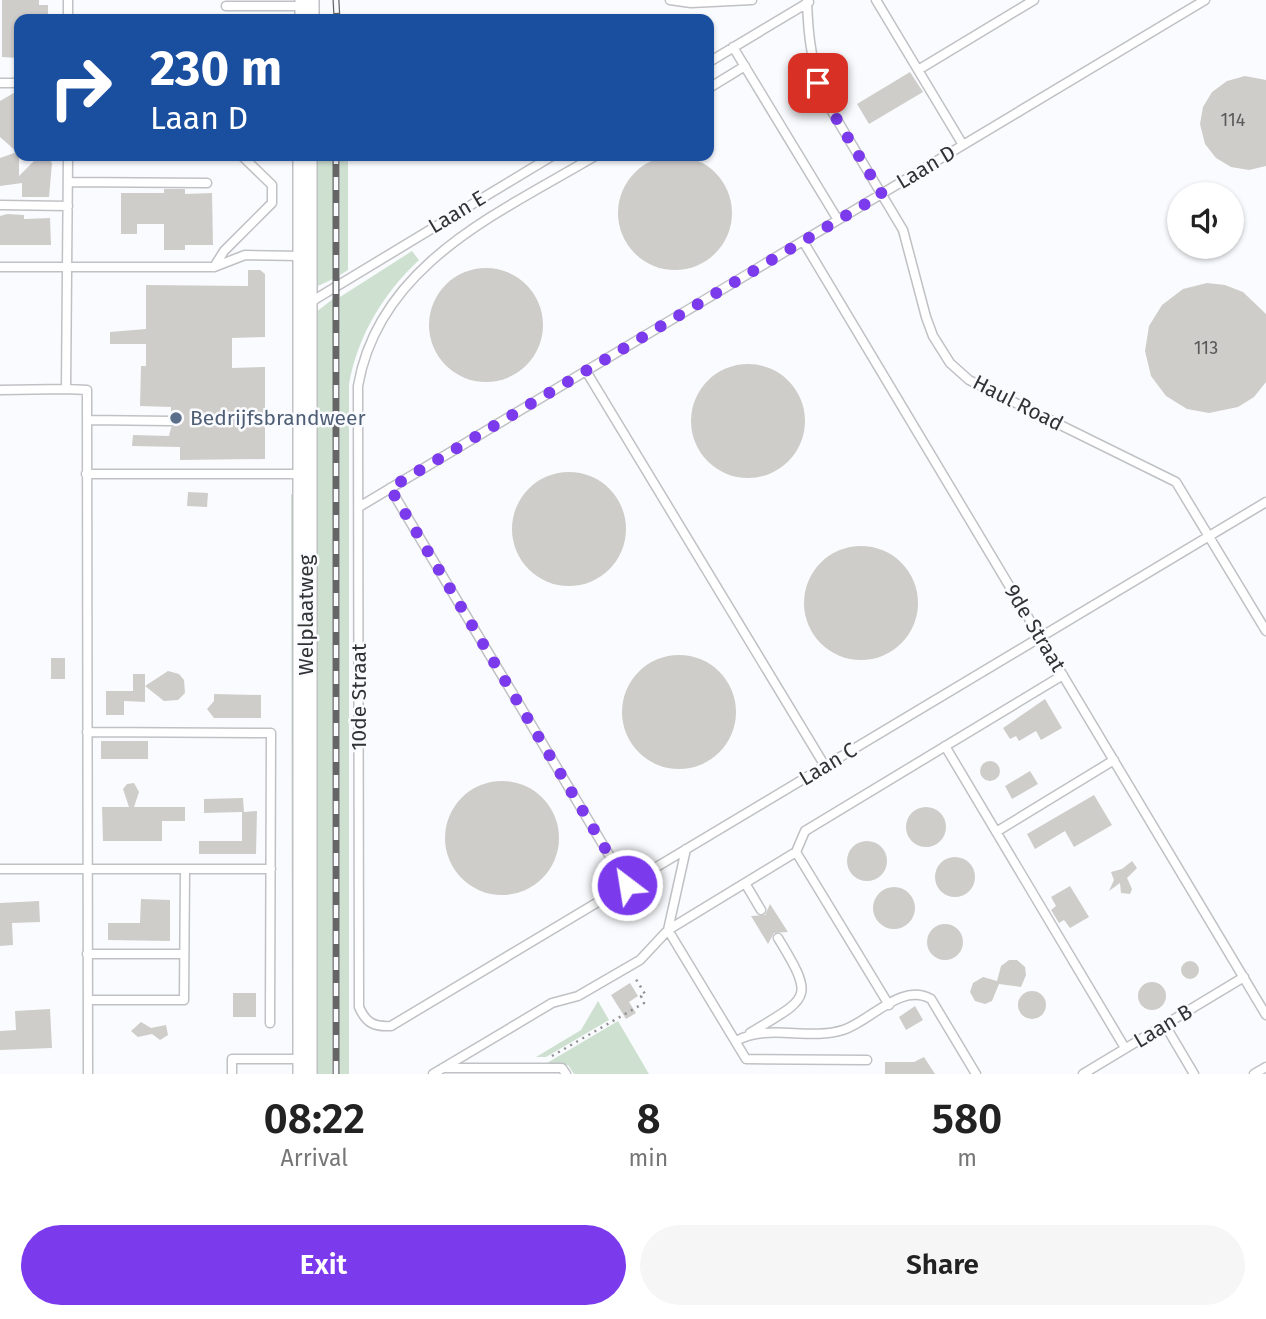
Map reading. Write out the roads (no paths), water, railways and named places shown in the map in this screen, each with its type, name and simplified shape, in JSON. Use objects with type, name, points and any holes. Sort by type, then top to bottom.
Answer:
[{"type":"street","name":"Welplaatweg","points":[[305,161],[305,1067]]},
{"type":"lane","points":[[670,0],[691,3],[752,0]]},
{"type":"lane","points":[[876,0],[963,145]]},
{"type":"lane","points":[[918,70],[1034,0]]},
{"type":"lane","name":"Laan D","points":[[359,507],[838,220],[883,196],[1205,0]]},
{"type":"lane","points":[[714,59],[809,1]]},
{"type":"lane","name":"Haul Road","points":[[809,1],[812,62],[818,83],[907,241],[933,336],[941,352],[959,372],[1176,482],[1266,631]]},
{"type":"lane","points":[[226,6],[307,9]]},
{"type":"lane","points":[[733,47],[838,220]]},
{"type":"lane","points":[[714,85],[745,66]]},
{"type":"lane","points":[[66,389],[68,161]]},
{"type":"lane","points":[[214,267],[225,251],[272,203],[272,185],[247,161]]},
{"type":"lane","name":"Laan E","points":[[304,305],[544,161]]},
{"type":"lane","name":"10de Straat","points":[[391,1026],[376,1027],[364,1018],[359,1007],[358,386],[362,362],[376,329],[399,292],[418,272],[466,233],[587,161]]},
{"type":"lane","points":[[68,182],[207,183]]},
{"type":"lane","points":[[0,205],[68,205]]},
{"type":"lane","name":"9de Straat","points":[[803,241],[1266,1015]]},
{"type":"lane","points":[[0,267],[214,267],[245,255],[304,256]]},
{"type":"lane","points":[[586,371],[825,766]]},
{"type":"lane","points":[[0,390],[86,390],[88,1074]]},
{"type":"lane","points":[[87,420],[171,421]]},
{"type":"lane","points":[[86,474],[306,474]]},
{"type":"lane","points":[[390,488],[627,885]]},
{"type":"lane","name":"Laan C","points":[[391,1026],[1266,502]]},
{"type":"lane","points":[[433,1074],[552,1003],[578,996],[629,967],[640,960],[668,930],[796,852],[805,831],[1063,675]]},
{"type":"lane","points":[[87,732],[271,733],[270,1023]]},
{"type":"lane","points":[[945,746],[1125,1048]]},
{"type":"lane","points":[[996,832],[1114,760]]},
{"type":"lane","points":[[686,849],[668,930],[746,1059],[867,1060]]},
{"type":"lane","points":[[796,852],[889,1005]]},
{"type":"lane","points":[[0,869],[271,869]]},
{"type":"lane","points":[[88,1000],[184,1000],[185,869]]},
{"type":"lane","points":[[745,883],[761,910]]},
{"type":"lane","points":[[736,1041],[797,1003],[803,991],[801,976],[778,938]]},
{"type":"lane","points":[[88,954],[184,954]]},
{"type":"lane","name":"Laan B","points":[[1083,1074],[1244,977]]},
{"type":"lane","points":[[750,1033],[827,1034],[859,1023],[913,994],[931,999],[976,1074]]},
{"type":"lane","points":[[1165,1025],[1194,1074]]},
{"type":"lane","points":[[232,1074],[232,1059],[254,1059],[305,1067]]},
{"type":"lane","points":[[1254,1074],[1266,1067]]},
{"type":"lane","points":[[442,1068],[562,1068],[566,1074]]},
{"type":"railway","points":[[336,0],[337,14]]},
{"type":"railway","points":[[336,161],[336,1074]]},
{"type":"place","name":"Bedrijfsbrandweer","points":[[176,418]]}]
